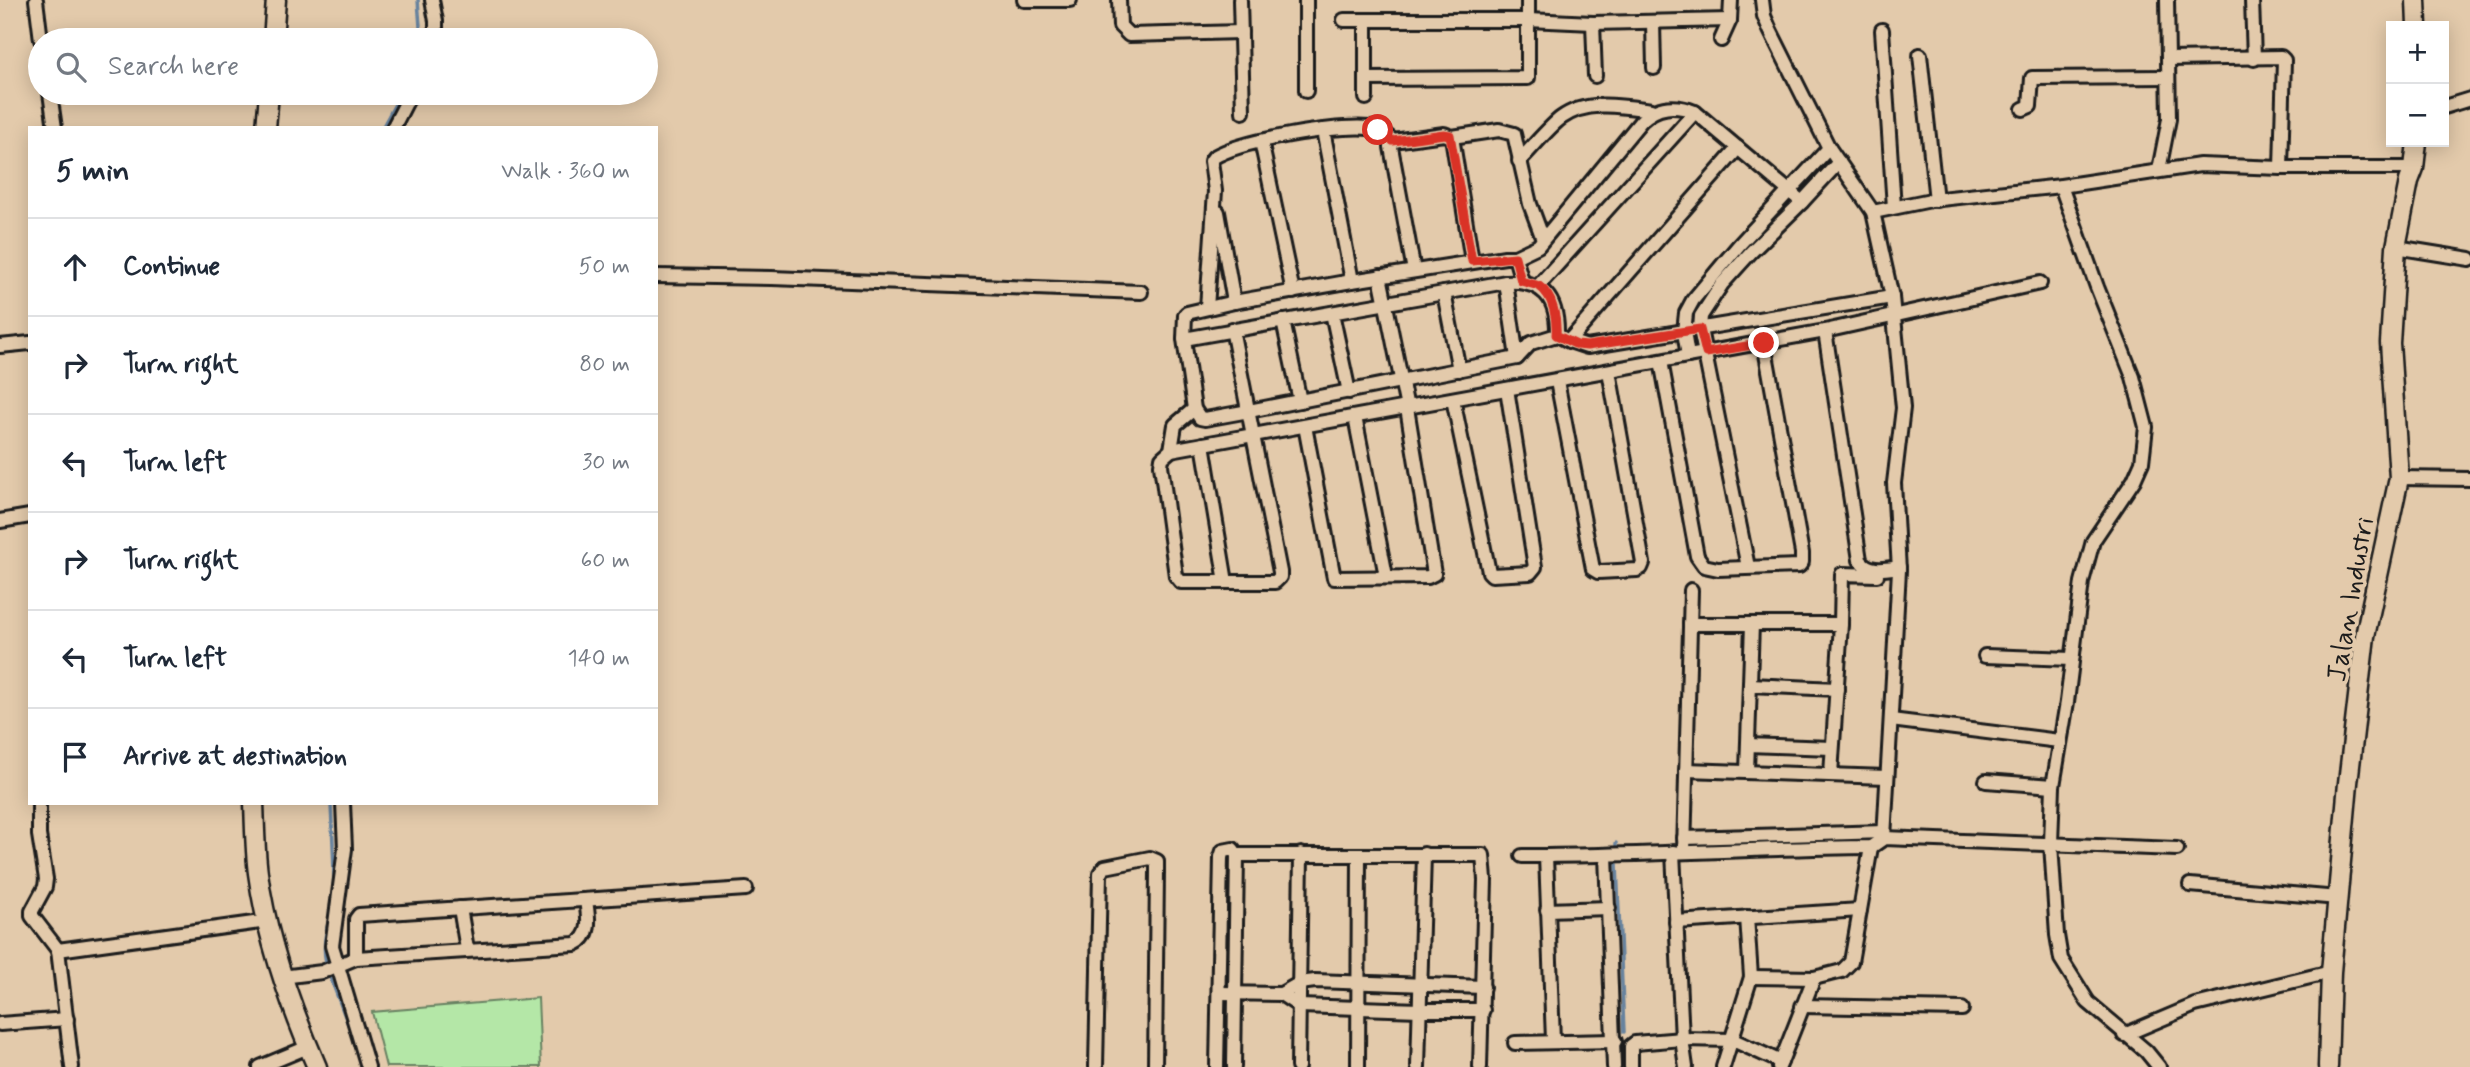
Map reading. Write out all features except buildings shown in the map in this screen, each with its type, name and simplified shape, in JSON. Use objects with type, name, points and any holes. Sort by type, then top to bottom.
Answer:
[{"type":"street","points":[[36,0],[40,28]]},
{"type":"street","points":[[274,28],[276,0]]},
{"type":"street","points":[[432,0],[436,28]]},
{"type":"street","points":[[1024,0],[1070,0]]},
{"type":"street","points":[[1119,0],[1120,26],[1129,35],[1241,32]]},
{"type":"street","points":[[1240,0],[1243,113]]},
{"type":"street","points":[[1306,0],[1306,91]]},
{"type":"street","points":[[1366,79],[1528,78],[1528,0]]},
{"type":"street","points":[[1721,40],[1730,20],[1731,0]]},
{"type":"street","points":[[1751,977],[1814,978],[1842,971],[1852,962],[1871,847],[1884,835],[1898,571],[1894,483],[1903,408],[1892,297],[1873,212],[1829,148],[1770,30],[1764,16],[1762,0]]},
{"type":"street","points":[[2159,170],[2169,119],[2167,0]]},
{"type":"street","points":[[2252,0],[2254,59]]},
{"type":"street","points":[[2416,0],[2417,21]]},
{"type":"street","points":[[1344,20],[1528,20],[1593,23],[1730,20]]},
{"type":"street","points":[[1366,21],[1366,98]]},
{"type":"street","points":[[1653,22],[1654,68]]},
{"type":"street","points":[[1593,23],[1595,76]]},
{"type":"street","points":[[1882,30],[1894,208]]},
{"type":"street","points":[[1920,55],[1936,200]]},
{"type":"street","points":[[2170,59],[2281,57],[2284,60],[2281,168]]},
{"type":"street","points":[[2023,109],[2030,106],[2032,78],[2168,77]]},
{"type":"street","points":[[2449,105],[2470,99]]},
{"type":"street","points":[[1519,161],[1561,118],[1572,113],[1614,104],[1651,110],[1682,106],[1695,112],[1802,202]]},
{"type":"street","points":[[52,105],[55,126]]},
{"type":"street","points":[[266,126],[268,105]]},
{"type":"street","points":[[394,126],[405,105]]},
{"type":"street","points":[[1651,110],[1532,250],[1515,257],[1380,276],[1234,302],[1185,314],[1184,339],[1194,409],[1200,418],[1249,411],[1517,358],[1531,343],[1563,338],[1587,346],[1892,297]]},
{"type":"street","points":[[1538,286],[1695,112]]},
{"type":"street","points":[[1234,302],[1212,161],[1214,157],[1261,141],[1323,130],[1371,128],[1383,132],[1393,141],[1444,134],[1452,137],[1499,130],[1510,132],[1514,134],[1535,221],[1543,239]]},
{"type":"street","points":[[1323,130],[1352,281]]},
{"type":"street","points":[[1452,137],[1472,261]]},
{"type":"street","points":[[1261,141],[1293,292]]},
{"type":"street","points":[[1393,141],[1391,147],[1414,271]]},
{"type":"street","name":"Jalan Industri","points":[[2328,1067],[2338,898],[2365,636],[2399,478],[2390,343],[2396,247],[2416,147]]},
{"type":"street","points":[[1563,338],[1738,148]]},
{"type":"street","points":[[1688,356],[1684,332],[1686,313],[1693,300],[1717,270],[1829,148]]},
{"type":"street","points":[[1748,567],[1700,329],[1701,316],[1722,285],[1751,252],[1839,162]]},
{"type":"street","points":[[1873,212],[1936,200],[2061,186],[2200,165],[2414,168]]},
{"type":"street","points":[[2061,186],[2133,377],[2146,428],[2142,462],[2134,480],[2093,541],[2081,582],[2067,702],[2053,786],[2051,844],[2057,935],[2061,959],[2088,1002],[2146,1051],[2159,1067]]},
{"type":"street","points":[[1207,308],[1215,191]]},
{"type":"street","points":[[2396,247],[2470,259]]},
{"type":"street","points":[[1515,257],[1521,281]]},
{"type":"street","points":[[658,276],[1141,292]]},
{"type":"street","points":[[1305,426],[1332,575],[1339,579],[1428,577],[1435,571],[1407,408],[1380,276]]},
{"type":"street","points":[[1184,339],[1521,281],[1538,286],[1545,292],[1563,338]]},
{"type":"street","points":[[1506,282],[1517,358]]},
{"type":"street","points":[[1232,330],[1255,435],[1280,577],[1275,582],[1181,582],[1176,576],[1161,475],[1162,458],[1171,450],[1203,444],[1255,435],[1355,417],[1453,400],[1764,343],[2040,283]]},
{"type":"street","points":[[1444,293],[1460,370]]},
{"type":"street","points":[[1332,313],[1349,392]]},
{"type":"street","points":[[1283,321],[1300,401]]},
{"type":"street","points":[[1825,331],[1860,560],[1863,565],[1875,570],[1898,571]]},
{"type":"street","points":[[1661,361],[1697,556],[1704,566],[1710,569],[1799,566],[1803,559],[1764,343]]},
{"type":"street","points":[[0,346],[28,344]]},
{"type":"street","points":[[1557,381],[1593,569],[1598,572],[1637,570],[1643,563],[1609,371]]},
{"type":"street","points":[[1453,400],[1489,572],[1492,575],[1530,573],[1535,567],[1507,389]]},
{"type":"street","points":[[1171,450],[1175,425],[1194,409]]},
{"type":"street","points":[[1355,417],[1386,576]]},
{"type":"street","points":[[1203,444],[1226,582]]},
{"type":"street","points":[[2399,478],[2470,479]]},
{"type":"street","points":[[0,521],[28,516]]},
{"type":"street","points":[[1831,774],[1842,574],[1898,571]]},
{"type":"street","points":[[1686,1067],[1676,922],[1678,852],[1684,838],[1691,590]]},
{"type":"street","points":[[1690,624],[1841,624]]},
{"type":"street","points":[[1747,771],[1752,624]]},
{"type":"street","points":[[1985,656],[2071,659]]},
{"type":"street","points":[[1749,685],[1837,689]]},
{"type":"street","points":[[1891,720],[2059,741]]},
{"type":"street","points":[[1748,745],[1832,748]]},
{"type":"street","points":[[1686,770],[1886,777]]},
{"type":"street","points":[[1986,781],[2053,786]]},
{"type":"street","points":[[39,805],[39,835],[46,879],[32,916],[58,950],[72,1067]]},
{"type":"street","points":[[254,805],[259,875],[268,921],[282,978],[317,1067]]},
{"type":"street","points":[[343,805],[345,849],[332,939],[331,969],[368,1067]]},
{"type":"street","points":[[1684,838],[1884,835],[2177,849]]},
{"type":"street","points":[[1522,856],[1871,847]]},
{"type":"street","points":[[1217,1067],[1221,857],[1227,849],[1233,849],[1237,855],[1234,1067]]},
{"type":"street","points":[[1298,1067],[1301,854]]},
{"type":"street","points":[[1418,1067],[1424,854]]},
{"type":"street","points":[[1237,855],[1483,855],[1483,1010],[1480,1067]]},
{"type":"street","points":[[1358,1067],[1359,855]]},
{"type":"street","points":[[1606,855],[1614,1067]]},
{"type":"street","points":[[1546,856],[1553,1040]]},
{"type":"street","points":[[1096,1067],[1100,873],[1103,867],[1150,858],[1157,861],[1155,1067]]},
{"type":"street","points":[[2190,885],[2338,898]]},
{"type":"street","points":[[356,958],[356,919],[359,915],[746,889]]},
{"type":"street","points":[[282,978],[331,969],[356,958],[575,944],[580,942],[589,925],[586,900]]},
{"type":"street","points":[[460,908],[467,949]]},
{"type":"street","points":[[1547,910],[1609,908]]},
{"type":"street","points":[[1676,922],[1860,910]]},
{"type":"street","points":[[1723,1067],[1751,977],[1747,917]]},
{"type":"street","points":[[58,950],[268,921]]},
{"type":"street","points":[[2124,1035],[2195,1004],[2332,972]]},
{"type":"street","points":[[1631,1067],[1631,1046],[1635,1043],[1682,1039],[1733,1040],[1780,1064],[1814,978]]},
{"type":"street","points":[[1220,993],[1281,994],[1300,983],[1360,982],[1483,987]]},
{"type":"street","points":[[1281,994],[1299,1006],[1483,1010]]},
{"type":"street","points":[[1802,1006],[1962,1009]]},
{"type":"street","points":[[0,1024],[67,1019]]},
{"type":"street","points":[[1515,1043],[1553,1040],[1615,1041]]},
{"type":"street","points":[[260,1067],[308,1047]]},
{"type":"green space","points":[[538,998],[541,1067],[386,1067],[372,1012]]},
{"type":"waterway","points":[[418,0],[420,28]]},
{"type":"waterway","points":[[383,126],[394,105]]},
{"type":"waterway","points":[[327,966],[325,942],[334,877],[331,805]]},
{"type":"waterway","points":[[1617,864],[1624,1032]]},
{"type":"waterway","points":[[329,974],[352,1035]]},
{"type":"route","points":[[1378,130],[1393,141],[1444,134],[1452,137],[1472,261],[1515,257],[1521,281],[1538,286],[1552,305],[1557,320],[1556,335],[1577,345],[1587,346],[1700,329],[1706,353],[1764,343]]}]
